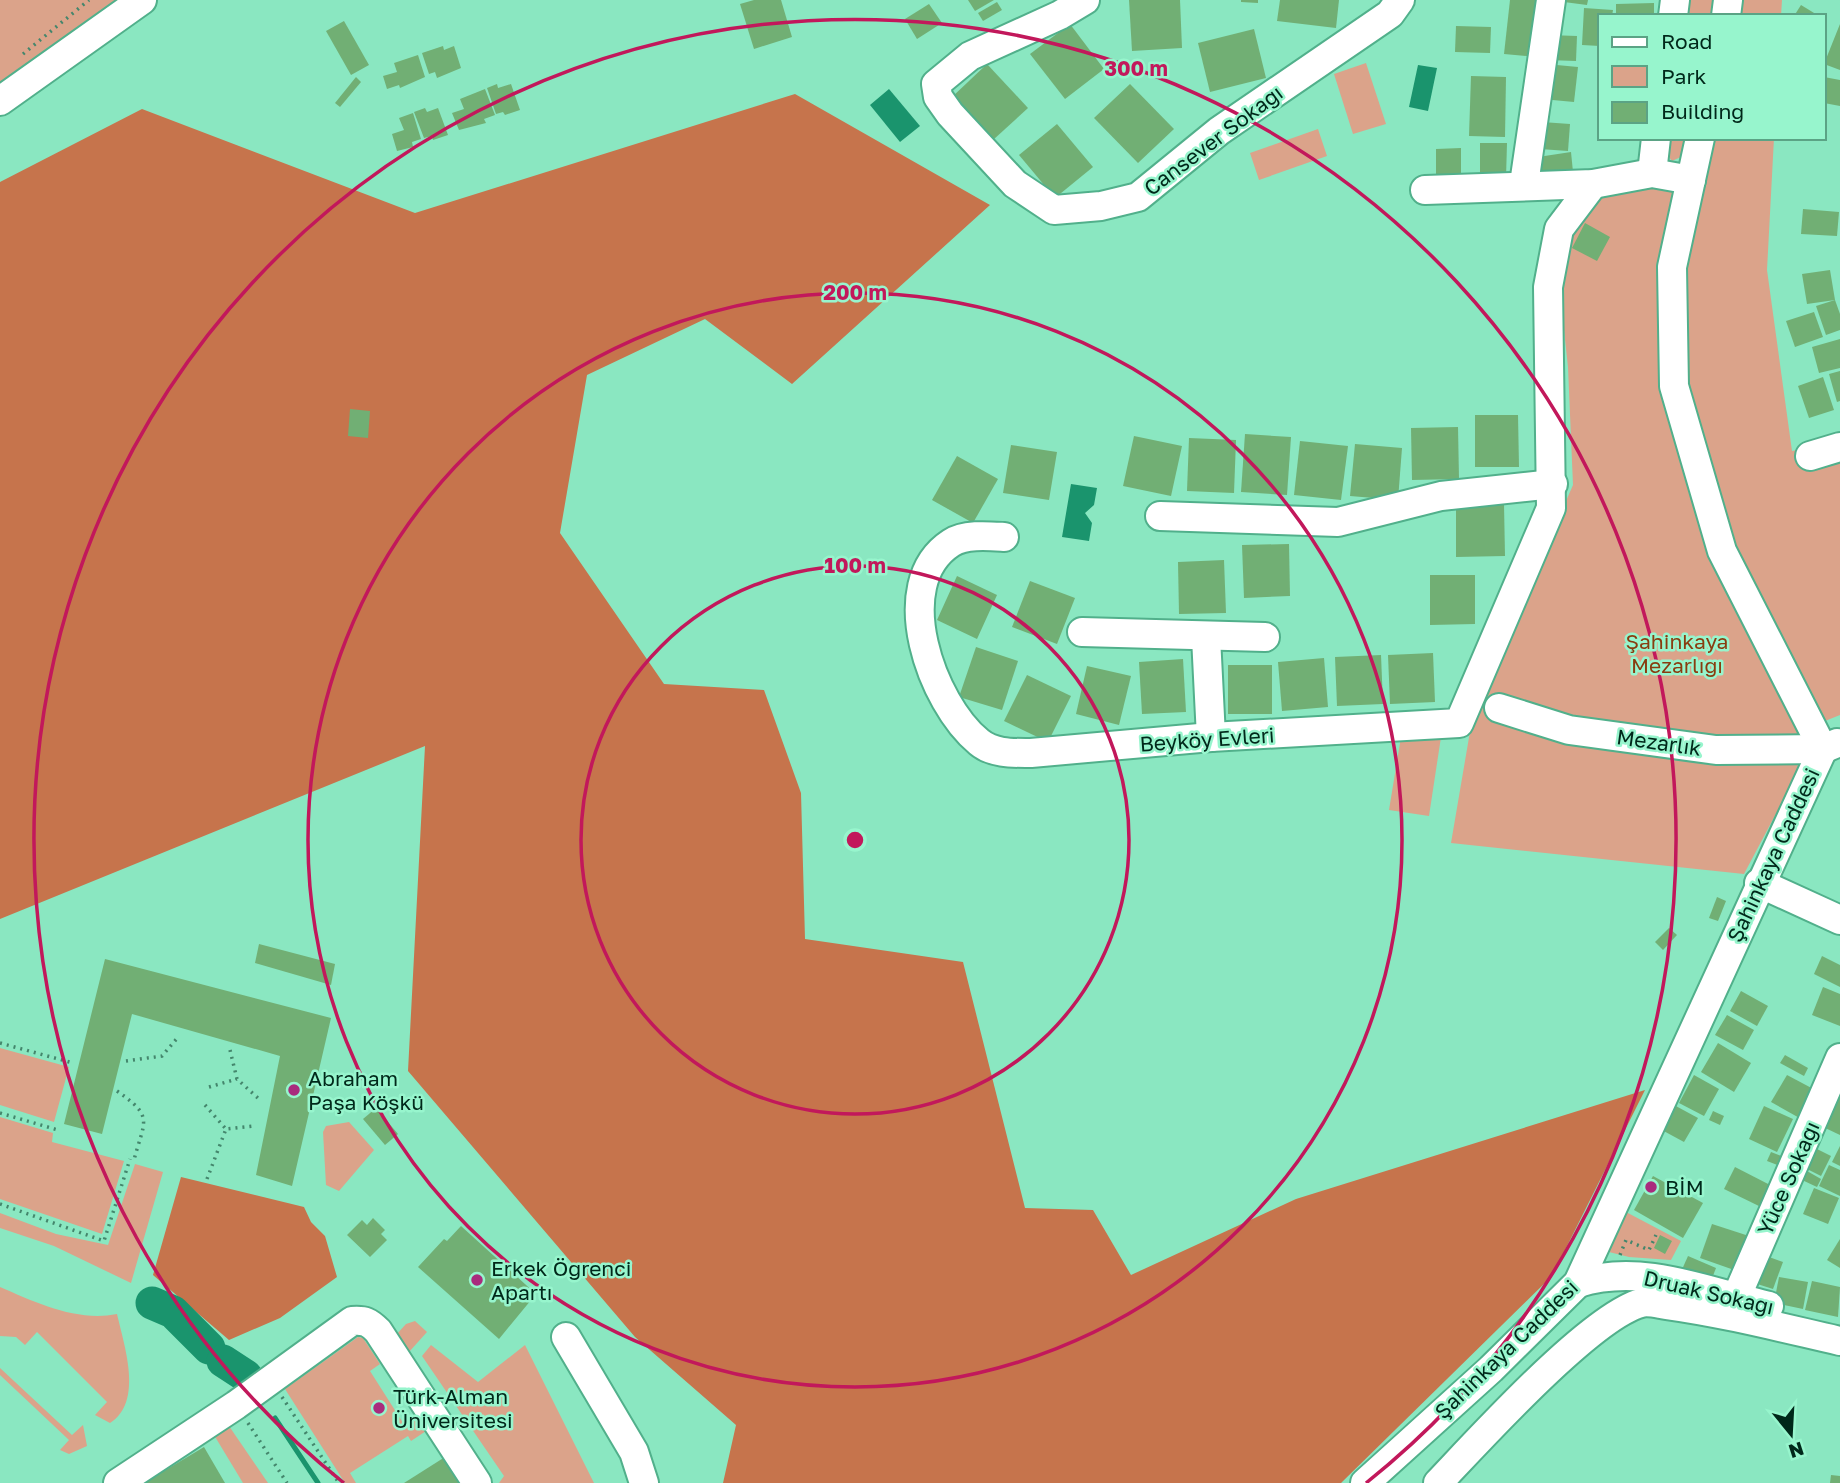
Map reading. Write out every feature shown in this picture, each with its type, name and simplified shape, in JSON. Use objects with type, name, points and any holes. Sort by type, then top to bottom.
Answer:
[{"type":"street","points":[[0,101],[142,0]]},
{"type":"street","name":"Cansever Sokağı","points":[[1085,0],[1060,15],[970,56],[936,84],[938,97],[1014,184],[1054,209],[1101,206],[1139,197],[1219,131],[1390,13],[1400,0]]},
{"type":"street","points":[[1524,184],[1551,0]]},
{"type":"street","points":[[1652,173],[1656,140]]},
{"type":"street","name":"Şahinkaya Caddesi","points":[[1365,1483],[1491,1369],[1577,1283],[1759,883],[1832,745],[1722,551],[1674,386],[1672,267],[1700,140]]},
{"type":"street","points":[[1425,190],[1524,184],[1593,184],[1652,173],[1691,180]]},
{"type":"street","name":"Beyköy Evleri","points":[[1004,537],[982,536],[953,541],[933,558],[920,585],[924,644],[938,687],[965,728],[981,744],[1004,752],[1031,753],[1211,737],[1460,723],[1551,508],[1553,484],[1548,287],[1559,229],[1593,184]]},
{"type":"street","points":[[1810,456],[1840,447]]},
{"type":"street","points":[[1160,516],[1338,522],[1441,496],[1553,484]]},
{"type":"street","points":[[1082,632],[1265,637]]},
{"type":"street","points":[[1206,637],[1211,737]]},
{"type":"street","name":"Mezarlık","points":[[1499,708],[1569,730],[1716,750],[1832,745]]},
{"type":"street","points":[[1759,883],[1840,920]]},
{"type":"street","name":"Yüce Sokağı","points":[[1736,1298],[1840,1058]]},
{"type":"street","name":"Druak Sokağı","points":[[1577,1283],[1619,1275],[1655,1276],[1840,1322]]},
{"type":"street","points":[[1438,1483],[1504,1414],[1581,1342],[1612,1318],[1642,1302],[1690,1308],[1840,1340]]},
{"type":"street","points":[[118,1483],[236,1405],[352,1321],[369,1322],[477,1483]]},
{"type":"street","points":[[566,1337],[634,1452],[644,1483]]},
{"type":"path","points":[[20,57],[89,0]]},
{"type":"path","points":[[126,1061],[162,1056],[179,1036]]},
{"type":"path","points":[[0,1043],[74,1063]]},
{"type":"path","points":[[230,1050],[237,1079],[259,1099]]},
{"type":"path","points":[[209,1087],[237,1079]]},
{"type":"path","points":[[0,1204],[104,1241],[146,1121],[141,1110],[117,1091]]},
{"type":"path","points":[[205,1105],[226,1129]]},
{"type":"path","points":[[0,1113],[58,1130]]},
{"type":"path","points":[[226,1129],[253,1126]]},
{"type":"path","points":[[207,1179],[226,1129]]},
{"type":"path","points":[[1637,1244],[1649,1250],[1656,1236]]},
{"type":"path","points":[[271,1380],[339,1483]]},
{"type":"path","points":[[236,1405],[287,1483]]},
{"type":"green space","points":[[0,0],[119,0],[0,86]]},
{"type":"green space","points":[[1682,0],[1716,0],[1714,14],[1678,14]]},
{"type":"green space","points":[[1741,0],[1782,0],[1781,14],[1739,14]]},
{"type":"green space","points":[[1366,63],[1386,124],[1353,134],[1334,74]]},
{"type":"green space","points":[[1318,129],[1327,156],[1259,180],[1250,153]]},
{"type":"green space","points":[[1665,140],[1687,140],[1683,156],[1672,161],[1665,152]]},
{"type":"green space","name":"Şahinkaya Mezarlığı","points":[[1714,140],[1774,140],[1767,270],[1792,451],[1840,442],[1840,715],[1825,721],[1744,874],[1451,843],[1473,714],[1573,485],[1568,367],[1559,284],[1564,232],[1606,188],[1653,183],[1698,202]]},
{"type":"green space","points":[[1402,731],[1441,737],[1429,816],[1389,810]]},
{"type":"green space","points":[[0,1048],[69,1067],[54,1122],[0,1105]]},
{"type":"green space","points":[[0,1117],[53,1133],[52,1142],[124,1161],[102,1234],[0,1199]]},
{"type":"green space","points":[[349,1122],[374,1150],[339,1191],[326,1185],[323,1132],[326,1126]]},
{"type":"green space","points":[[135,1164],[163,1172],[131,1283],[54,1246],[0,1228],[0,1213],[56,1234],[108,1245]]},
{"type":"green space","points":[[1626,1212],[1681,1241],[1671,1260],[1629,1257],[1605,1251]]},
{"type":"green space","points":[[0,1287],[57,1310],[102,1316],[117,1314],[127,1357],[129,1387],[120,1414],[110,1423],[95,1415],[107,1402],[37,1332],[25,1345],[16,1337],[0,1336]]},
{"type":"green space","points":[[415,1321],[427,1332],[409,1352],[403,1351],[396,1335],[406,1324]]},
{"type":"green space","points":[[358,1337],[363,1338],[380,1364],[370,1371],[405,1426],[417,1418],[426,1431],[411,1441],[408,1436],[350,1473],[356,1483],[345,1483],[285,1389]]},
{"type":"green space","points":[[431,1345],[478,1382],[525,1345],[594,1483],[499,1483],[504,1476],[422,1356]]},
{"type":"green space","points":[[0,1368],[72,1435],[83,1425],[87,1446],[69,1454],[60,1450],[69,1440],[0,1375]]},
{"type":"green space","points":[[229,1426],[268,1483],[243,1483],[214,1435]]},
{"type":"shaded area","points":[[1418,65],[1437,68],[1428,111],[1409,107]]},
{"type":"shaded area","points":[[889,89],[920,126],[900,142],[870,105]]},
{"type":"shaded area","points":[[795,94],[990,205],[792,384],[705,319],[587,375],[560,533],[664,684],[764,690],[801,793],[805,939],[963,962],[1025,1208],[1093,1210],[1131,1275],[1296,1199],[1645,1090],[1552,1276],[1341,1483],[723,1483],[736,1425],[635,1337],[408,1071],[425,746],[0,919],[0,182],[142,109],[415,213]]},
{"type":"shaded area","points":[[1071,484],[1097,488],[1094,505],[1085,513],[1092,523],[1089,541],[1062,537]]},
{"type":"shaded area","points":[[181,1177],[304,1207],[311,1222],[325,1236],[337,1277],[280,1318],[229,1340],[153,1275]]},
{"type":"building","points":[[754,0],[781,0],[792,37],[754,49],[740,4]]},
{"type":"building","points":[[968,0],[994,0],[975,11]]},
{"type":"building","points":[[1129,0],[1180,0],[1182,48],[1132,51]]},
{"type":"building","points":[[1258,0],[1258,3],[1241,2]]},
{"type":"building","points":[[1280,0],[1339,0],[1336,28],[1277,21]]},
{"type":"building","points":[[1510,0],[1544,0],[1537,57],[1504,54]]},
{"type":"building","points":[[1564,0],[1588,0],[1587,5]]},
{"type":"building","points":[[997,2],[1002,10],[983,21],[978,13]]},
{"type":"building","points":[[1654,3],[1654,14],[1616,14],[1616,4]]},
{"type":"building","points":[[929,4],[942,23],[917,39],[905,19]]},
{"type":"building","points":[[1801,5],[1816,14],[1795,14]]},
{"type":"building","points":[[1584,8],[1613,10],[1612,14],[1598,14],[1598,46],[1582,45]]},
{"type":"building","points":[[344,21],[369,65],[351,75],[326,31]]},
{"type":"building","points":[[1070,24],[1104,69],[1065,99],[1030,54]]},
{"type":"building","points":[[1840,24],[1840,70],[1826,65]]},
{"type":"building","points":[[1456,26],[1491,27],[1490,53],[1455,52]]},
{"type":"building","points":[[1254,29],[1266,78],[1210,92],[1198,43]]},
{"type":"building","points":[[1549,35],[1577,36],[1576,61],[1547,60]]},
{"type":"building","points":[[443,46],[444,50],[454,46],[461,68],[437,78],[435,72],[429,74],[422,53]]},
{"type":"building","points":[[418,55],[425,77],[400,88],[399,85],[387,89],[383,76],[397,72],[394,63]]},
{"type":"building","points":[[987,64],[1028,108],[993,140],[952,97]]},
{"type":"building","points":[[1546,64],[1578,67],[1574,102],[1542,99]]},
{"type":"building","points":[[1471,76],[1506,77],[1505,137],[1469,136]]},
{"type":"building","points":[[356,77],[361,82],[340,107],[335,103]]},
{"type":"building","points":[[1826,77],[1840,80],[1840,106],[1826,103]]},
{"type":"building","points":[[497,84],[498,88],[511,84],[520,110],[505,115],[503,112],[496,114],[487,88]]},
{"type":"building","points":[[1130,84],[1174,129],[1138,163],[1094,118]]},
{"type":"building","points":[[485,89],[495,115],[484,119],[486,123],[459,130],[452,113],[464,109],[460,99]]},
{"type":"building","points":[[425,108],[427,112],[438,108],[448,135],[433,140],[432,136],[424,138],[414,112]]},
{"type":"building","points":[[413,113],[421,139],[412,142],[413,147],[397,151],[392,134],[404,130],[399,118]]},
{"type":"building","points":[[1542,122],[1570,124],[1568,151],[1540,149]]},
{"type":"building","points":[[1057,124],[1093,167],[1055,198],[1019,155]]},
{"type":"building","points":[[1480,143],[1507,143],[1506,178],[1480,177]]},
{"type":"building","points":[[1461,148],[1461,180],[1436,180],[1436,149]]},
{"type":"building","points":[[1571,152],[1573,172],[1540,177],[1538,157]]},
{"type":"building","points":[[1803,209],[1839,212],[1837,236],[1801,234]]},
{"type":"building","points":[[1585,223],[1610,237],[1597,261],[1572,248]]},
{"type":"building","points":[[1830,270],[1835,300],[1807,304],[1802,274]]},
{"type":"building","points":[[1835,300],[1840,314],[1840,330],[1826,335],[1816,306]]},
{"type":"building","points":[[1814,312],[1823,337],[1795,347],[1786,321]]},
{"type":"building","points":[[1840,339],[1840,368],[1819,373],[1812,347]]},
{"type":"building","points":[[1840,371],[1840,401],[1837,402],[1829,374]]},
{"type":"building","points":[[1823,377],[1834,410],[1809,418],[1798,386]]},
{"type":"building","points":[[350,409],[370,411],[368,438],[348,436]]},
{"type":"building","points":[[1475,415],[1518,415],[1519,467],[1475,467]]},
{"type":"building","points":[[1458,427],[1459,479],[1412,480],[1411,428]]},
{"type":"building","points":[[1245,434],[1291,437],[1287,495],[1241,492]]},
{"type":"building","points":[[1134,436],[1182,446],[1171,496],[1123,486]]},
{"type":"building","points":[[1189,438],[1236,440],[1234,493],[1187,491]]},
{"type":"building","points":[[1300,441],[1348,446],[1341,500],[1294,495]]},
{"type":"building","points":[[1355,444],[1402,448],[1398,500],[1350,496]]},
{"type":"building","points":[[1011,445],[1057,452],[1049,500],[1003,493]]},
{"type":"building","points":[[957,456],[998,479],[973,523],[932,500]]},
{"type":"building","points":[[1456,504],[1504,504],[1505,556],[1456,557]]},
{"type":"building","points":[[1289,544],[1290,596],[1244,598],[1242,545]]},
{"type":"building","points":[[1224,560],[1226,613],[1179,614],[1178,562]]},
{"type":"building","points":[[1430,575],[1475,575],[1475,624],[1430,625]]},
{"type":"building","points":[[957,576],[997,595],[977,639],[937,620]]},
{"type":"building","points":[[1030,581],[1075,598],[1057,644],[1012,627]]},
{"type":"building","points":[[976,647],[1018,661],[1002,710],[959,697]]},
{"type":"building","points":[[1433,653],[1435,702],[1390,704],[1388,655]]},
{"type":"building","points":[[1381,655],[1383,704],[1337,706],[1335,657]]},
{"type":"building","points":[[1324,658],[1328,707],[1282,711],[1278,662]]},
{"type":"building","points":[[1183,659],[1186,712],[1142,714],[1139,662]]},
{"type":"building","points":[[1228,665],[1272,665],[1272,714],[1228,714]]},
{"type":"building","points":[[1087,666],[1131,676],[1119,725],[1076,714]]},
{"type":"building","points":[[1027,675],[1071,696],[1048,742],[1004,721]]},
{"type":"building","points":[[1717,897],[1726,901],[1718,921],[1709,918]]},
{"type":"building","points":[[1669,928],[1677,935],[1663,950],[1655,942]]},
{"type":"building","points":[[259,944],[335,964],[331,985],[255,963]]},
{"type":"building","points":[[1822,956],[1840,965],[1840,987],[1814,974]]},
{"type":"building","name":"Abraham Paşa Köşkü","points":[[105,959],[331,1018],[292,1186],[256,1175],[280,1056],[132,1014],[102,1134],[64,1124]]},
{"type":"building","points":[[1823,987],[1840,994],[1840,1026],[1812,1015]]},
{"type":"building","points":[[1741,991],[1768,1006],[1757,1026],[1730,1011]]},
{"type":"building","points":[[1727,1015],[1754,1030],[1743,1050],[1715,1035]]},
{"type":"building","points":[[1718,1043],[1751,1063],[1734,1092],[1701,1072]]},
{"type":"building","points":[[1785,1055],[1808,1068],[1804,1076],[1780,1063]]},
{"type":"building","points":[[1694,1075],[1719,1089],[1704,1116],[1679,1103]]},
{"type":"building","points":[[1787,1075],[1819,1092],[1803,1120],[1771,1102]]},
{"type":"building","points":[[1836,1095],[1840,1097],[1840,1135],[1821,1126]]},
{"type":"building","points":[[1674,1105],[1698,1118],[1684,1142],[1660,1129]]},
{"type":"building","points":[[1764,1106],[1793,1119],[1777,1152],[1749,1139]]},
{"type":"building","points":[[376,1108],[398,1134],[385,1145],[363,1119]]},
{"type":"building","points":[[1713,1111],[1724,1116],[1720,1125],[1709,1120]]},
{"type":"building","points":[[1809,1145],[1831,1156],[1821,1176],[1799,1165]]},
{"type":"building","points":[[1840,1146],[1840,1166],[1832,1162]]},
{"type":"building","points":[[1771,1152],[1787,1158],[1783,1167],[1767,1161]]},
{"type":"building","points":[[1829,1165],[1840,1170],[1840,1196],[1819,1186]]},
{"type":"building","points":[[1735,1167],[1772,1186],[1761,1207],[1724,1189]]},
{"type":"building","points":[[1807,1171],[1821,1179],[1817,1187],[1802,1180]]},
{"type":"building","points":[[1653,1176],[1703,1203],[1683,1238],[1634,1210]]},
{"type":"building","points":[[1814,1188],[1839,1198],[1828,1224],[1803,1214]]},
{"type":"building","points":[[373,1218],[385,1230],[381,1234],[387,1240],[370,1257],[347,1235],[362,1220],[367,1225]]},
{"type":"building","points":[[1712,1224],[1749,1236],[1737,1271],[1700,1258]]},
{"type":"building","name":"Erkek Öğrenci Apartı","points":[[461,1226],[536,1294],[499,1339],[418,1267],[444,1239],[447,1241]]},
{"type":"building","points":[[1660,1235],[1672,1241],[1665,1254],[1654,1248]]},
{"type":"building","points":[[1840,1239],[1840,1268],[1827,1260]]},
{"type":"building","points":[[1761,1254],[1783,1262],[1773,1289],[1751,1282]]},
{"type":"building","points":[[1688,1256],[1716,1268],[1709,1286],[1680,1274]]},
{"type":"building","points":[[1779,1277],[1808,1282],[1803,1309],[1774,1303]]},
{"type":"building","points":[[1812,1281],[1840,1287],[1838,1317],[1805,1310]]},
{"type":"building","points":[[204,1447],[225,1483],[144,1483]]},
{"type":"building","points":[[445,1457],[461,1483],[404,1483]]},
{"type":"building","points":[[1831,1475],[1840,1476],[1840,1483],[1830,1483]]},
{"type":"waterway","points":[[152,1303],[173,1312],[209,1348]]},
{"type":"waterway","points":[[223,1361],[246,1376]]},
{"type":"waterway","points":[[275,1418],[318,1483]]},
{"type":"place","name":"Abraham Paşa Köşkü","points":[[294,1090]]},
{"type":"place","name":"BİM","points":[[1651,1187]]},
{"type":"place","name":"Erkek Öğrenci Apartı","points":[[477,1280]]},
{"type":"place","name":"Türk-Alman Üniversitesi","points":[[379,1408]]}]
